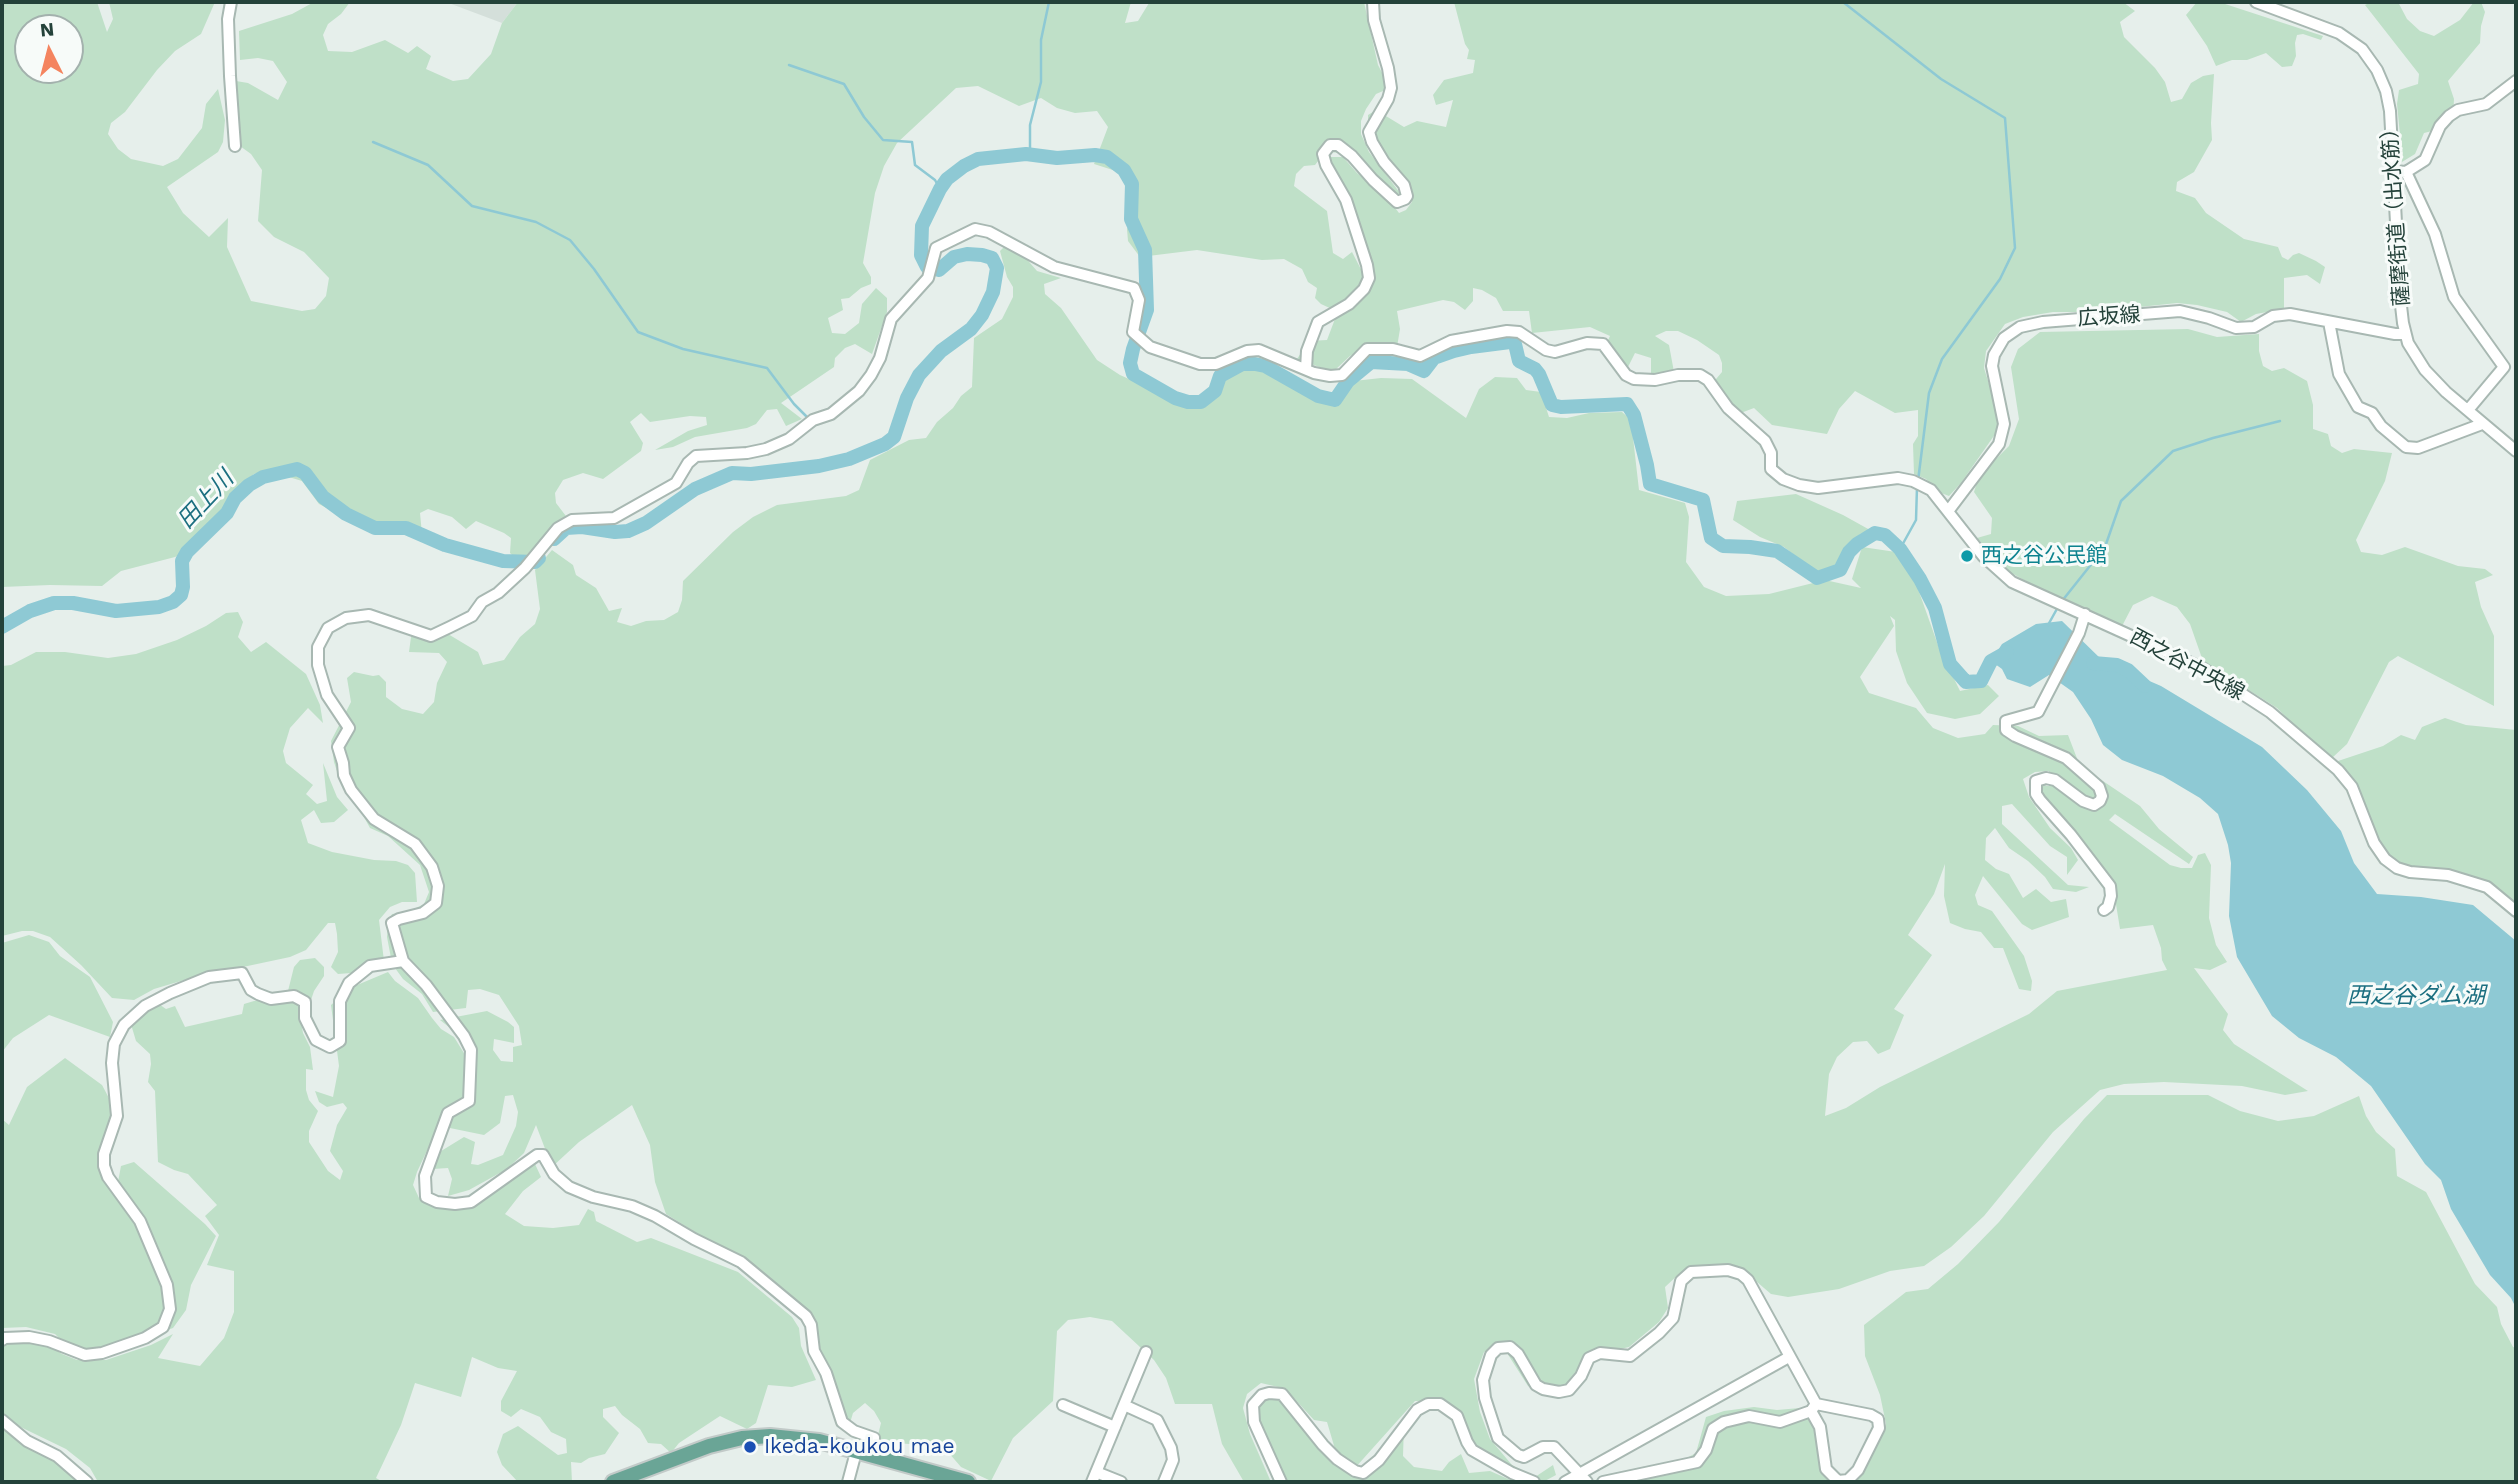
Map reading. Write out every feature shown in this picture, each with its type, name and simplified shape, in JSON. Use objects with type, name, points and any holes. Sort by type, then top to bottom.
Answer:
[{"type":"main road","points":[[613,1482],[709,1446],[741,1438],[770,1436],[793,1437],[968,1482]]},
{"type":"street","points":[[231,2],[228,19],[235,146]]},
{"type":"street","points":[[848,1482],[856,1452],[872,1447],[874,1437],[854,1431],[842,1422],[826,1373],[814,1351],[811,1325],[806,1315],[741,1262],[694,1240],[644,1211],[593,1197],[569,1187],[554,1174],[543,1155],[537,1155],[471,1202],[437,1202],[426,1197],[425,1177],[448,1113],[469,1101],[471,1050],[449,1016],[403,961],[392,923],[423,913],[436,904],[438,886],[432,867],[415,844],[374,819],[351,790],[344,775],[338,747],[349,728],[327,695],[317,659],[318,647],[328,628],[336,622],[369,615],[431,636],[472,616],[482,602],[525,568],[558,528],[572,520],[614,518],[676,484],[688,463],[696,456],[766,450],[789,439],[813,420],[831,414],[859,391],[871,375],[880,358],[891,318],[928,278],[936,248],[975,229],[989,232],[1054,267],[1133,288],[1139,300],[1133,332],[1150,347],[1200,364],[1216,363],[1247,351],[1259,350],[1306,369],[1307,351],[1318,322],[1349,304],[1364,289],[1369,278],[1346,200],[1326,165],[1323,154],[1330,145],[1338,145],[1397,202],[1407,196],[1404,185],[1384,162],[1369,132],[1388,99],[1391,88],[1374,20],[1373,2]]},
{"type":"street","name":"薩摩街道（出水筋）","points":[[2256,2],[2350,39],[2367,55],[2377,70],[2386,91],[2400,172],[2400,297],[2404,334],[2425,370],[2516,452]]},
{"type":"street","points":[[2468,410],[2504,367],[2454,297],[2435,234],[2400,172],[2425,160],[2440,125],[2449,116],[2458,110],[2486,104],[2516,81]]},
{"type":"street","name":"広坂線","points":[[1949,510],[1999,444],[2004,424],[1992,366],[1994,355],[2004,338],[2020,327],[2043,322],[2180,312],[2209,318],[2235,328],[2254,327],[2273,316],[2290,314],[2404,334]]},
{"type":"street","points":[[2329,322],[2339,374],[2358,407],[2372,413],[2381,426],[2406,447],[2418,448],[2482,424]]},
{"type":"street","name":"西之谷中央線","points":[[1306,369],[1330,376],[1342,374],[1367,349],[1393,349],[1420,356],[1451,341],[1507,331],[1519,332],[1546,351],[1555,352],[1587,343],[1603,344],[1626,375],[1633,379],[1655,380],[1678,375],[1700,375],[1708,380],[1728,408],[1765,440],[1771,453],[1771,468],[1783,479],[1818,488],[1881,478],[1905,479],[1931,490],[1983,556],[2012,582],[2204,669],[2270,712],[2338,770],[2352,787],[2374,843],[2385,859],[2397,868],[2468,879],[2487,887],[2516,911]]},
{"type":"street","points":[[2085,614],[2079,633],[2038,712],[2006,721],[2006,730],[2066,758],[2099,787],[2102,796],[2094,805],[2083,801],[2055,780],[2046,778],[2036,781],[2036,794],[2040,800],[2110,886],[2111,896],[2104,910]]},
{"type":"street","points":[[2,1340],[39,1339],[85,1355],[102,1353],[145,1338],[163,1327],[170,1309],[167,1285],[140,1221],[107,1177],[104,1166],[104,1154],[117,1116],[112,1063],[114,1044],[124,1025],[145,1006],[170,993],[209,977],[243,973],[251,990],[258,994],[271,999],[294,996],[305,1002],[305,1018],[316,1040],[330,1047],[340,1041],[340,1001],[349,983],[370,966],[403,961]]},
{"type":"street","points":[[1583,1478],[1554,1447],[1543,1447],[1524,1457],[1498,1438],[1485,1398],[1483,1380],[1491,1355],[1498,1348],[1510,1347],[1515,1350],[1536,1385],[1543,1389],[1563,1392],[1569,1390],[1581,1376],[1589,1358],[1594,1355],[1630,1356],[1659,1333],[1673,1318],[1681,1281],[1690,1272],[1721,1270],[1741,1274],[1748,1280],[1814,1408],[1820,1427],[1826,1469],[1838,1481],[1848,1480],[1858,1470],[1879,1428],[1878,1419],[1871,1415],[1814,1408],[1780,1422],[1749,1416],[1724,1422],[1713,1429],[1706,1450],[1697,1462],[1603,1482]]},
{"type":"street","points":[[1121,1482],[1094,1477],[1146,1352]]},
{"type":"street","points":[[1565,1482],[1583,1478],[1789,1357]]},
{"type":"street","points":[[1281,1482],[1254,1422],[1253,1405],[1269,1392],[1282,1394],[1323,1446],[1355,1471],[1363,1473],[1379,1460],[1417,1410],[1428,1404],[1440,1404],[1457,1416],[1466,1442],[1472,1450],[1512,1473],[1535,1482]]},
{"type":"street","points":[[1063,1405],[1115,1427]]},
{"type":"street","points":[[1124,1405],[1157,1420],[1171,1448],[1173,1460],[1164,1482]]},
{"type":"street","points":[[2,1420],[27,1441],[57,1456],[86,1482]]},
{"type":"shaded area","points":[[446,2],[518,2],[502,23]]},
{"type":"green space","points":[[2,2],[97,2],[107,32],[113,19],[109,2],[215,2],[201,34],[175,51],[157,70],[125,112],[111,123],[108,134],[118,149],[131,159],[163,166],[178,159],[202,128],[206,104],[218,89],[225,120],[223,142],[218,152],[167,187],[183,213],[209,237],[228,218],[227,247],[251,301],[302,311],[315,309],[326,296],[329,278],[304,252],[274,237],[258,221],[262,170],[251,154],[233,141],[230,80],[248,83],[278,100],[287,82],[273,61],[258,58],[240,60],[239,31],[292,14],[314,2],[350,2],[341,14],[328,24],[323,35],[328,51],[352,52],[385,40],[408,53],[417,46],[431,56],[426,69],[453,81],[468,79],[491,54],[502,23],[518,2],[1131,2],[1125,23],[1138,21],[1149,3],[1364,2],[1378,65],[1390,88],[1376,94],[1366,109],[1361,121],[1361,134],[1369,152],[1403,197],[1404,203],[1345,153],[1325,152],[1315,165],[1304,166],[1296,174],[1294,186],[1327,211],[1333,253],[1343,259],[1352,252],[1366,279],[1364,285],[1334,310],[1315,298],[1317,288],[1308,282],[1302,269],[1284,259],[1262,260],[1197,250],[1140,257],[1128,241],[1127,229],[1136,210],[1138,197],[1127,188],[1119,172],[1094,164],[1108,127],[1097,111],[1075,113],[1057,108],[1041,98],[1019,106],[978,86],[956,88],[897,143],[884,166],[875,193],[863,263],[871,277],[871,284],[849,298],[841,299],[843,310],[828,318],[832,333],[845,334],[859,323],[862,304],[876,288],[887,298],[887,312],[872,354],[855,344],[845,348],[835,358],[834,367],[781,403],[802,419],[786,426],[777,409],[767,410],[756,424],[747,428],[695,437],[673,447],[655,450],[688,431],[707,425],[706,417],[690,416],[650,422],[641,413],[630,422],[643,443],[641,451],[603,479],[583,473],[563,480],[555,493],[556,503],[569,520],[533,558],[521,563],[510,553],[511,538],[476,521],[466,529],[452,517],[428,509],[420,513],[422,534],[402,531],[373,532],[319,504],[302,481],[269,471],[254,474],[237,488],[199,546],[175,557],[121,571],[102,586],[2,587]]},
{"type":"green space","points":[[1454,2],[2123,2],[2135,11],[2120,22],[2124,37],[2155,68],[2165,82],[2171,102],[2182,99],[2191,83],[2203,76],[2214,74],[2212,140],[2194,172],[2177,182],[2176,191],[2195,198],[2206,213],[2244,239],[2278,247],[2282,257],[2288,260],[2299,253],[2316,261],[2325,267],[2320,284],[2307,275],[2284,278],[2284,309],[2256,314],[2241,322],[2227,312],[2177,303],[2093,312],[2053,312],[2023,317],[2005,324],[1986,351],[1984,368],[1995,403],[1998,430],[1949,496],[1936,491],[1926,479],[1914,474],[1913,444],[1918,436],[1918,410],[1895,413],[1855,391],[1839,409],[1827,434],[1772,425],[1754,408],[1738,414],[1711,385],[1722,372],[1719,355],[1678,331],[1666,331],[1655,336],[1669,345],[1674,372],[1651,374],[1651,358],[1635,353],[1626,371],[1604,349],[1610,336],[1590,327],[1532,333],[1529,311],[1503,311],[1496,298],[1473,288],[1473,301],[1465,310],[1454,302],[1443,300],[1397,311],[1400,329],[1397,347],[1365,347],[1335,370],[1297,359],[1309,341],[1327,340],[1338,311],[1371,285],[1351,214],[1323,157],[1343,157],[1357,173],[1386,196],[1399,213],[1406,210],[1412,202],[1410,196],[1368,128],[1368,115],[1376,110],[1404,127],[1417,121],[1446,127],[1453,100],[1436,105],[1433,95],[1444,80],[1473,73],[1475,60],[1467,59],[1469,50]]},
{"type":"green space","points":[[2197,2],[2219,2],[2323,36],[2321,40],[2303,34],[2297,35],[2296,56],[2292,66],[2282,67],[2266,53],[2216,66],[2207,46],[2186,15]]},
{"type":"green space","points":[[2371,2],[2398,2],[2407,19],[2420,31],[2434,36],[2460,20],[2474,2],[2481,2],[2485,12],[2480,43],[2448,81],[2454,99],[2453,118],[2436,130],[2424,133],[2415,154],[2397,165],[2400,135],[2397,104],[2399,90],[2418,84],[2419,74],[2365,5]]},
{"type":"green space","points":[[1004,247],[1024,256],[1037,271],[1061,278],[1044,284],[1045,294],[1061,308],[1097,360],[1120,375],[1185,404],[1204,407],[1216,395],[1225,373],[1237,362],[1248,359],[1269,363],[1329,396],[1342,395],[1354,381],[1412,379],[1466,418],[1479,389],[1495,377],[1517,378],[1526,390],[1541,392],[1549,417],[1567,418],[1589,413],[1622,412],[1631,420],[1639,490],[1685,503],[1689,517],[1686,562],[1704,587],[1726,596],[1769,594],[1825,580],[1861,588],[1852,579],[1862,547],[1896,552],[1917,586],[1939,648],[1960,691],[1988,685],[1999,696],[1980,714],[1955,719],[1927,713],[1907,683],[1896,651],[1895,620],[1890,616],[1894,626],[1860,677],[1869,693],[1916,708],[1933,728],[1958,738],[1985,734],[1993,725],[2018,726],[2039,736],[2068,735],[2078,761],[2140,806],[2159,829],[2193,857],[2189,864],[2115,814],[2109,820],[2170,865],[2192,868],[2198,855],[2205,853],[2211,865],[2209,918],[2216,945],[2227,962],[2210,970],[2194,968],[2228,1014],[2223,1030],[2234,1044],[2308,1091],[2285,1095],[2242,1086],[2164,1082],[2124,1084],[2100,1090],[2053,1132],[1984,1216],[1951,1247],[1924,1266],[1890,1271],[1839,1289],[1788,1297],[1771,1294],[1757,1282],[1738,1273],[1711,1269],[1679,1274],[1665,1287],[1668,1308],[1659,1322],[1629,1347],[1603,1353],[1580,1366],[1564,1387],[1544,1394],[1528,1386],[1507,1353],[1494,1349],[1484,1352],[1474,1379],[1480,1412],[1490,1439],[1512,1465],[1535,1477],[1553,1465],[1556,1475],[1543,1482],[1536,1482],[1465,1448],[1451,1408],[1440,1402],[1415,1401],[1355,1468],[1343,1463],[1335,1449],[1327,1422],[1314,1420],[1292,1396],[1278,1387],[1261,1383],[1247,1394],[1243,1408],[1250,1434],[1271,1482],[1244,1482],[1222,1444],[1212,1404],[1175,1404],[1166,1378],[1154,1360],[1112,1321],[1090,1317],[1068,1320],[1057,1331],[1053,1401],[1013,1438],[991,1481],[961,1467],[948,1452],[938,1446],[881,1442],[878,1435],[881,1423],[865,1403],[853,1413],[850,1423],[839,1401],[834,1379],[822,1356],[810,1313],[754,1265],[722,1249],[666,1214],[655,1182],[650,1145],[632,1105],[579,1142],[552,1167],[536,1125],[524,1153],[507,1169],[469,1190],[448,1196],[452,1179],[448,1168],[433,1169],[433,1156],[464,1137],[475,1142],[471,1164],[478,1165],[503,1155],[516,1126],[518,1112],[513,1095],[505,1096],[500,1123],[484,1135],[445,1127],[451,1111],[467,1106],[474,1058],[459,1035],[440,1020],[487,1011],[508,1022],[514,1027],[514,1043],[494,1039],[493,1050],[501,1061],[513,1062],[513,1047],[522,1045],[519,1026],[499,995],[480,989],[468,990],[466,1008],[433,1012],[422,994],[403,979],[395,968],[387,937],[392,914],[408,912],[424,904],[429,892],[420,865],[388,836],[370,828],[354,799],[340,781],[331,741],[351,702],[347,678],[354,672],[379,675],[386,682],[386,697],[402,709],[423,714],[434,702],[437,683],[447,662],[439,653],[409,652],[411,637],[425,633],[448,634],[478,652],[483,665],[504,660],[520,637],[535,624],[540,609],[535,570],[552,550],[573,565],[576,575],[596,588],[609,611],[622,608],[617,622],[631,626],[646,621],[664,620],[678,612],[683,581],[733,532],[753,517],[777,505],[846,496],[859,490],[870,460],[909,440],[926,438],[937,422],[972,387],[974,338],[1002,319],[1013,297],[1013,287],[1007,277],[1000,251]],"holes":[[[2049,771],[2049,786],[2041,785],[2042,792],[2115,898],[2120,929],[2153,925],[2167,970],[2057,991],[2029,1014],[1880,1087],[1846,1108],[1825,1116],[1829,1074],[1837,1057],[1853,1042],[1867,1041],[1878,1054],[1890,1049],[1904,1015],[1894,1009],[1932,955],[1908,935],[1934,894],[1945,864],[1944,896],[1950,923],[1981,932],[1994,948],[2003,948],[2019,989],[2031,991],[2032,981],[2024,956],[1992,911],[1978,905],[1975,895],[1983,876],[2022,924],[2032,930],[2069,917],[2066,899],[2051,902],[2036,889],[2023,898],[2009,874],[1996,869],[1985,860],[1986,838],[1995,828],[2009,848],[2028,861],[2053,889],[2076,892],[2089,887],[2068,885],[2002,824],[2002,806],[2012,804],[2050,846],[2067,857],[2067,875],[2078,860],[2071,848],[2050,828],[2029,797],[2023,779],[2035,772]]]},
{"type":"green space","points":[[2188,329],[2217,337],[2259,334],[2259,351],[2263,366],[2272,371],[2284,368],[2307,381],[2313,405],[2313,429],[2328,434],[2331,446],[2342,453],[2354,449],[2392,453],[2385,481],[2356,540],[2361,552],[2382,555],[2405,547],[2458,566],[2485,569],[2493,575],[2475,582],[2481,607],[2494,636],[2494,706],[2398,656],[2389,662],[2347,744],[2332,758],[2310,741],[2277,708],[2203,661],[2190,624],[2177,607],[2152,596],[2133,605],[2120,630],[2008,571],[1977,538],[1991,534],[1992,518],[1974,492],[1979,476],[2009,446],[2019,419],[2011,367],[2018,349],[2040,332]]},
{"type":"green space","points":[[1796,494],[1870,530],[1860,534],[1833,567],[1817,573],[1784,547],[1760,537],[1733,520],[1737,501]]},
{"type":"green space","points":[[238,612],[243,622],[238,637],[251,652],[266,642],[306,674],[320,705],[323,723],[308,708],[290,728],[283,751],[286,763],[313,785],[306,794],[317,804],[327,801],[323,763],[337,797],[348,810],[334,822],[321,823],[314,810],[301,820],[308,843],[332,852],[408,865],[415,873],[417,902],[402,902],[390,907],[379,920],[384,961],[365,972],[338,974],[331,967],[338,952],[337,934],[335,923],[328,923],[306,950],[290,957],[191,978],[154,989],[134,1000],[112,998],[50,937],[33,931],[2,936],[2,666],[11,665],[36,652],[65,652],[108,658],[136,654],[177,640],[226,613]]},
{"type":"green space","points":[[2445,718],[2466,725],[2516,730],[2516,904],[2492,884],[2475,878],[2407,867],[2389,861],[2341,773],[2338,761],[2383,746],[2401,735],[2415,740],[2422,727]]},
{"type":"green space","points":[[29,935],[49,942],[60,956],[90,977],[113,1022],[110,1037],[49,1015],[13,1038],[2,1052],[2,943]]},
{"type":"green space","points":[[315,958],[324,967],[324,976],[314,991],[309,1006],[300,1017],[303,1033],[310,1047],[313,1070],[306,1069],[306,1090],[309,1100],[318,1111],[309,1131],[309,1142],[328,1171],[340,1180],[343,1171],[330,1151],[337,1125],[347,1108],[343,1103],[327,1107],[319,1102],[315,1091],[333,1097],[339,1066],[331,1005],[350,988],[388,972],[395,981],[418,998],[441,1029],[454,1037],[467,1058],[465,1096],[446,1110],[417,1172],[413,1185],[419,1198],[437,1206],[456,1209],[473,1207],[535,1164],[541,1177],[523,1191],[505,1214],[524,1226],[553,1228],[579,1225],[588,1209],[594,1212],[596,1221],[637,1242],[651,1238],[738,1272],[792,1317],[799,1328],[801,1346],[816,1380],[792,1387],[768,1385],[756,1423],[747,1429],[720,1416],[679,1443],[671,1453],[661,1444],[648,1443],[640,1429],[615,1406],[603,1409],[603,1417],[619,1433],[605,1454],[581,1463],[571,1462],[572,1482],[518,1482],[502,1465],[497,1452],[503,1434],[518,1426],[558,1455],[567,1453],[566,1439],[551,1432],[540,1417],[521,1409],[511,1417],[501,1411],[501,1401],[517,1371],[498,1368],[472,1357],[461,1397],[415,1383],[401,1425],[376,1478],[383,1482],[98,1482],[90,1468],[66,1449],[4,1419],[4,1332],[32,1334],[62,1354],[77,1360],[106,1360],[151,1345],[173,1334],[158,1358],[200,1366],[224,1338],[234,1312],[234,1271],[207,1265],[219,1235],[205,1216],[217,1205],[188,1174],[158,1162],[155,1091],[148,1082],[150,1054],[136,1041],[130,1021],[153,1000],[166,1009],[175,1006],[185,1027],[242,1014],[244,1004],[268,1001],[288,991],[294,967],[300,960]]},
{"type":"green space","points":[[65,1058],[102,1085],[118,1115],[105,1147],[105,1176],[118,1182],[121,1166],[134,1162],[216,1236],[191,1285],[186,1310],[173,1328],[140,1340],[112,1355],[74,1353],[55,1334],[26,1327],[2,1328],[2,1119],[9,1125],[27,1087]]},
{"type":"green space","points":[[2107,1095],[2208,1095],[2240,1111],[2278,1121],[2314,1116],[2359,1096],[2366,1116],[2376,1132],[2395,1149],[2397,1176],[2426,1192],[2475,1284],[2497,1307],[2501,1324],[2516,1348],[2516,1482],[1855,1482],[1886,1424],[1880,1395],[1865,1356],[1864,1325],[1906,1292],[1928,1289],[1958,1264],[1999,1222]]},
{"type":"green space","points":[[1276,1395],[1321,1449],[1346,1472],[1362,1477],[1365,1482],[1280,1482],[1257,1418],[1257,1405],[1262,1399]]},
{"type":"green space","points":[[1754,1407],[1777,1410],[1800,1408],[1816,1431],[1822,1469],[1832,1482],[1612,1482],[1672,1466],[1696,1453],[1706,1417],[1724,1411]]},
{"type":"green space","points":[[1404,1425],[1403,1456],[1414,1467],[1442,1471],[1461,1454],[1469,1473],[1490,1471],[1515,1482],[1368,1482],[1360,1474]]},
{"type":"green space","points":[[2,1426],[27,1439],[82,1482],[2,1482]]},
{"type":"water","name":"西之谷ダム湖","points":[[2062,621],[2103,661],[2161,686],[2262,747],[2307,790],[2341,831],[2354,863],[2377,894],[2473,905],[2516,941],[2516,1308],[2511,1298],[2490,1275],[2451,1209],[2441,1180],[2425,1164],[2371,1086],[2336,1057],[2299,1038],[2272,1016],[2237,957],[2229,916],[2231,863],[2218,814],[2200,798],[2163,776],[2122,760],[2103,745],[2091,719],[2073,692],[2049,675],[2030,687],[2007,679],[2002,669],[1991,661],[2002,644],[2036,624]]},
{"type":"waterway","points":[[1030,155],[1030,125],[1041,82],[1041,40],[1049,2]]},
{"type":"waterway","points":[[1843,2],[1941,79],[2005,118],[2015,248],[2000,279],[1942,359],[1929,393],[1918,481]]},
{"type":"waterway","points":[[789,65],[844,84],[864,117],[883,140],[912,142],[915,165],[935,180],[940,189]]},
{"type":"waterway","points":[[373,142],[428,165],[472,206],[536,222],[570,240],[638,332],[683,349],[767,368],[808,418]]},
{"type":"waterway","points":[[554,539],[566,528],[628,531],[646,523],[695,489],[732,473],[751,474],[819,466],[849,459],[885,444],[894,437],[907,398],[919,375],[941,351],[971,329],[982,315],[993,292],[997,268],[992,258],[967,254],[954,257],[939,270],[927,267],[921,255],[922,226],[947,179],[978,159],[1026,154],[1057,158],[1095,155],[1107,157],[1124,170],[1132,184],[1131,219],[1145,250],[1147,310],[1133,349],[1130,363],[1133,374],[1175,398],[1201,402],[1215,391],[1220,376],[1242,364],[1255,364],[1265,366],[1318,396],[1335,400],[1348,381],[1371,362],[1408,364],[1424,371],[1434,358],[1454,351],[1510,342],[1515,344],[1519,361],[1539,374],[1552,405],[1561,407],[1627,404],[1634,415],[1650,484],[1703,500],[1711,538],[1723,546],[1777,551],[1817,578],[1840,570],[1849,552],[1857,544],[1875,533],[1885,535],[1900,549],[1920,579],[1935,608],[1950,664],[1966,682],[1981,681],[1991,661],[2007,652]]},
{"type":"waterway","points":[[2062,601],[2105,547],[2121,501],[2173,451],[2280,421]]},
{"type":"waterway","name":"田上川","points":[[2,627],[30,611],[54,603],[73,603],[116,611],[159,607],[173,602],[181,595],[182,561],[187,552],[227,513],[235,498],[263,477],[297,469],[305,473],[323,497],[346,514],[375,528],[406,528],[445,545],[503,561],[535,562],[539,558]]},
{"type":"waterway","points":[[1900,549],[1916,520],[1917,487]]},
{"type":"waterway","points":[[2048,625],[2058,607]]},
{"type":"waterway","points":[[2093,663],[2117,665],[2128,670],[2145,686]]},
{"type":"place","name":"西之谷公民館","points":[[1967,556]]},
{"type":"place","name":"Ikeda-koukou mae","points":[[750,1447]]}]
